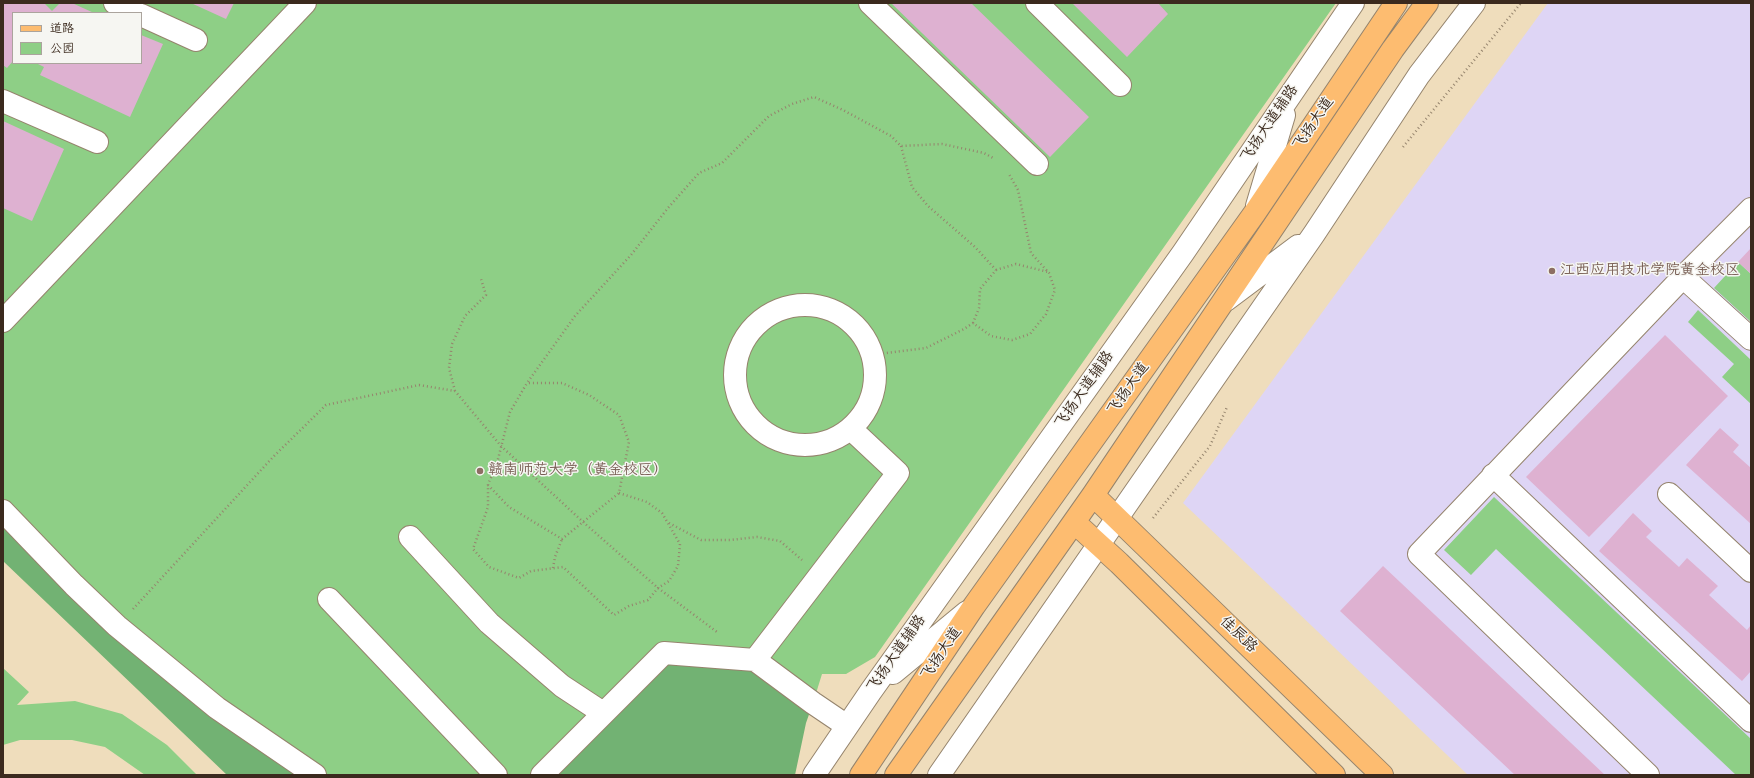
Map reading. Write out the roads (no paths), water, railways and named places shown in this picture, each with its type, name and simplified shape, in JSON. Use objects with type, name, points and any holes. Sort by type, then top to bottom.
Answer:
[{"type":"main road","name":"飞扬大道","points":[[861,775],[974,606],[1254,214],[1396,3]]},
{"type":"main road","name":"飞扬大道","points":[[896,775],[1093,495],[1393,49],[1427,3]]},
{"type":"main road","name":"佳辰路","points":[[1093,495],[1382,775]]},
{"type":"main road","points":[[1074,522],[1334,775]]},
{"type":"street","points":[[115,3],[135,12]]},
{"type":"street","points":[[4,319],[305,3]]},
{"type":"street","points":[[870,3],[1037,164]]},
{"type":"street","points":[[1037,3],[1120,85]]},
{"type":"street","name":"飞扬大道辅路","points":[[814,775],[871,691],[1182,253],[1353,3]]},
{"type":"street","points":[[939,775],[1314,234],[1419,75],[1474,3]]},
{"type":"street","points":[[142,15],[196,40]]},
{"type":"street","points":[[1254,214],[1291,92]]},
{"type":"street","points":[[3,101],[97,142]]},
{"type":"street","points":[[1648,775],[1419,554],[1683,277],[1751,209]]},
{"type":"street","points":[[1224,301],[1314,234]]},
{"type":"street","points":[[1683,277],[1751,339]]},
{"type":"street","points":[[805,304],[828,309],[850,321],[866,340],[872,355],[874,363],[875,387],[866,410],[850,429],[832,440],[810,446],[789,444],[768,435],[751,421],[739,402],[734,380],[736,358],[745,338],[759,321],[781,308],[805,304]]},
{"type":"street","points":[[755,660],[898,473],[850,429]]},
{"type":"street","points":[[1493,476],[1751,721]]},
{"type":"street","points":[[1669,494],[1751,571]]},
{"type":"street","points":[[3,511],[74,585],[117,626],[217,708],[316,775]]},
{"type":"street","points":[[410,537],[489,624],[562,686],[603,713]]},
{"type":"street","points":[[329,599],[486,772]]},
{"type":"street","points":[[871,691],[974,606]]},
{"type":"street","points":[[542,775],[664,653],[755,660],[847,726]]},
{"type":"place","name":"江西应用技术学院黄金校区","points":[[1552,271]]},
{"type":"place","name":"赣南师范大学（黄金校区）","points":[[480,471]]}]
